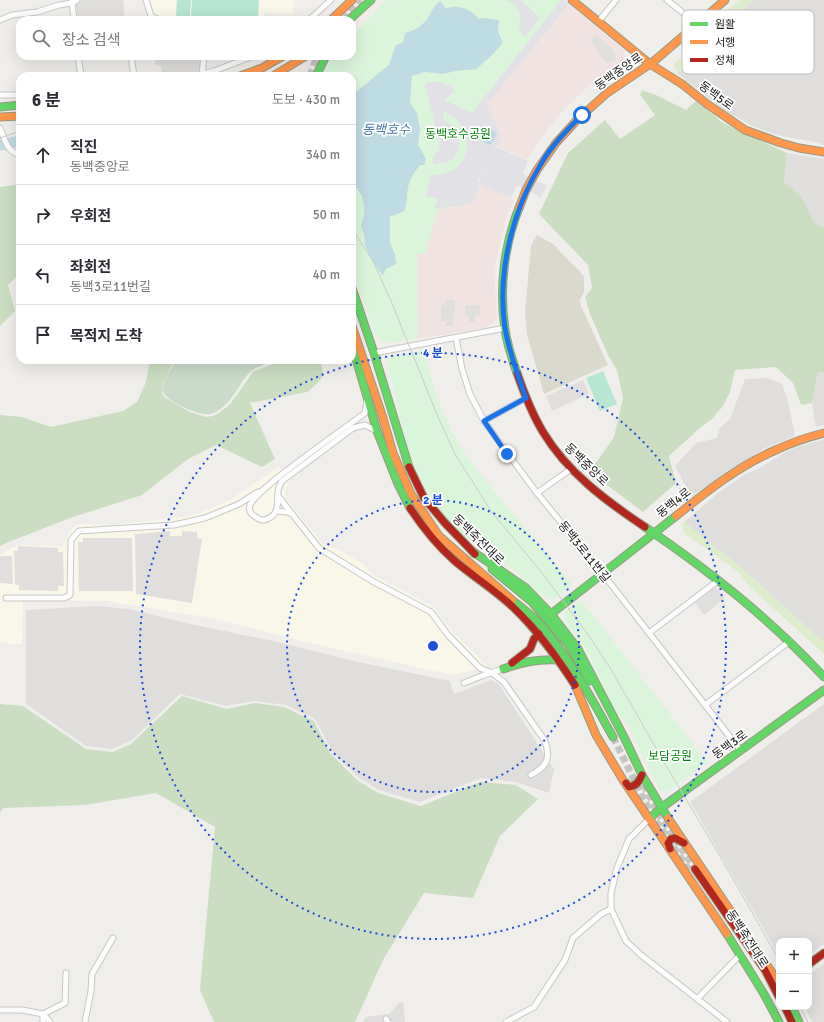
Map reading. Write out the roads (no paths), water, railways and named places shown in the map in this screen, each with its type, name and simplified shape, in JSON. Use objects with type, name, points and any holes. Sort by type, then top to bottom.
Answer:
[{"type":"main road","points":[[335,16],[352,0]]},
{"type":"main road","points":[[353,16],[370,0]]},
{"type":"main road","name":"동백5로","points":[[572,0],[650,64],[682,84],[707,104],[745,130],[798,148],[824,152]]},
{"type":"main road","name":"동백중앙로","points":[[715,10],[725,0]]},
{"type":"main road","name":"동백중앙로","points":[[682,37],[650,64],[608,93],[586,111],[559,139],[536,171],[521,205],[509,246],[504,280],[505,328],[526,398],[551,445],[571,469],[605,498],[719,580],[760,613],[790,641],[824,677]]},
{"type":"main road","points":[[258,72],[277,60]]},
{"type":"main road","points":[[280,72],[299,60]]},
{"type":"main road","points":[[318,72],[324,60]]},
{"type":"main road","points":[[0,107],[16,105]]},
{"type":"main road","points":[[0,117],[16,116]]},
{"type":"main road","name":"동백죽전대로","points":[[356,300],[374,353],[406,461],[424,498],[445,523],[472,551],[532,602],[568,644],[616,736],[563,654],[539,623],[439,536],[411,494],[394,456],[356,338]]},
{"type":"main road","points":[[356,358],[377,431],[398,484],[411,509],[437,542],[455,561],[493,589],[513,607],[539,634],[559,660],[576,687],[596,735],[623,780],[715,915],[764,994],[779,1022]]},
{"type":"main road","name":"동백4로","points":[[551,614],[692,502],[753,461],[796,440],[824,432]]},
{"type":"main road","points":[[394,456],[398,484]]},
{"type":"main road","points":[[437,542],[455,550]]},
{"type":"main road","points":[[472,551],[526,588],[551,614],[578,649],[642,775],[661,808],[776,978]]},
{"type":"main road","points":[[504,669],[530,649],[534,639],[539,634]]},
{"type":"main road","points":[[504,669],[527,661],[542,659],[559,660]]},
{"type":"main road","name":"동백3로","points":[[649,819],[661,808],[824,690]]},
{"type":"main road","points":[[623,780],[629,787],[633,786],[639,782],[642,775]]},
{"type":"main road","points":[[670,850],[668,843],[671,839],[675,838],[686,844]]},
{"type":"main road","name":"동백죽전대로","points":[[776,991],[765,970],[692,870],[757,974],[776,1009]]},
{"type":"main road","points":[[812,962],[824,953]]},
{"type":"main road","name":"동백죽전대로","points":[[776,1010],[783,1022]]},
{"type":"main road","points":[[786,1010],[792,1022]]},
{"type":"main road","points":[[793,1010],[799,1022]]},
{"type":"street","points":[[146,0],[151,16]]},
{"type":"street","points":[[313,16],[331,0]]},
{"type":"street","points":[[598,22],[616,0]]},
{"type":"street","points":[[667,0],[682,12]]},
{"type":"street","points":[[0,20],[12,15],[37,12],[73,1],[74,16]]},
{"type":"street","points":[[79,60],[80,72]]},
{"type":"street","points":[[132,60],[133,72]]},
{"type":"street","points":[[200,72],[203,60]]},
{"type":"street","points":[[208,72],[242,60]]},
{"type":"street","points":[[0,95],[16,95]]},
{"type":"street","points":[[0,128],[9,150],[16,154]]},
{"type":"street","points":[[374,353],[505,328]]},
{"type":"street","name":"동백3로11번길","points":[[456,338],[466,383],[484,421],[536,493],[603,574],[741,751]]},
{"type":"street","points":[[484,421],[526,398]]},
{"type":"street","points":[[368,399],[365,413],[292,466],[265,488],[251,502],[250,510],[252,515],[263,520],[270,517],[276,511],[278,505],[279,486],[286,477],[353,428],[365,425],[377,431]]},
{"type":"street","points":[[536,493],[571,469]]},
{"type":"street","points":[[6,598],[64,598],[70,595],[69,570],[71,540],[79,530],[174,525],[205,518],[239,504],[265,488]]},
{"type":"street","points":[[278,496],[319,548],[374,582],[431,612],[448,635],[480,668],[492,673],[504,682],[545,741],[548,749],[548,758],[540,770],[531,775]]},
{"type":"street","points":[[239,504],[250,506]]},
{"type":"street","points":[[276,511],[292,514]]},
{"type":"street","points":[[649,633],[719,580]]},
{"type":"street","points":[[705,705],[790,641]]},
{"type":"street","points":[[464,683],[504,669]]},
{"type":"street","points":[[649,819],[629,839],[617,868],[611,893],[611,909],[626,941],[641,955],[727,1022]]},
{"type":"street","points":[[506,1022],[534,1006],[565,960],[573,938],[596,918],[611,909]]},
{"type":"street","points":[[86,1022],[92,991],[92,974],[113,938]]},
{"type":"street","points":[[697,999],[740,955]]},
{"type":"street","points":[[0,1010],[22,1010],[43,1014],[65,1003],[66,973]]},
{"type":"street","points":[[43,1014],[43,1022]]},
{"type":"street","points":[[43,1014],[50,1022]]},
{"type":"water","name":"동백호수","points":[[440,1],[446,9],[451,7],[459,7],[471,12],[477,16],[478,19],[483,18],[499,20],[498,32],[503,43],[476,69],[443,74],[425,72],[412,76],[410,103],[417,113],[420,129],[418,145],[426,159],[424,165],[420,165],[414,173],[410,182],[404,211],[390,216],[390,243],[395,255],[396,264],[386,269],[383,276],[371,259],[365,245],[364,234],[361,226],[364,216],[364,206],[362,196],[356,187],[356,92],[389,65],[396,45],[403,43],[405,33],[415,30],[423,24]]},
{"type":"water","points":[[485,127],[497,133],[491,145],[479,140]]},
{"type":"waterway","points":[[0,145],[16,142]]},
{"type":"tunnel","points":[[347,16],[361,0]]},
{"type":"tunnel","points":[[311,72],[316,60]]},
{"type":"tunnel","points":[[613,737],[651,814],[689,870]]},
{"type":"tunnel","points":[[639,775],[657,811],[695,869]]},
{"type":"tram line","points":[[0,138],[16,132]]},
{"type":"tram line","points":[[356,235],[372,259],[391,301],[438,417],[455,454],[491,511],[542,573],[587,633],[612,671],[776,955]]},
{"type":"tram line","points":[[802,1010],[808,1022]]},
{"type":"park label","name":"동백호수공원","points":[[458,134]]},
{"type":"park label","name":"보담공원","points":[[670,756]]}]
